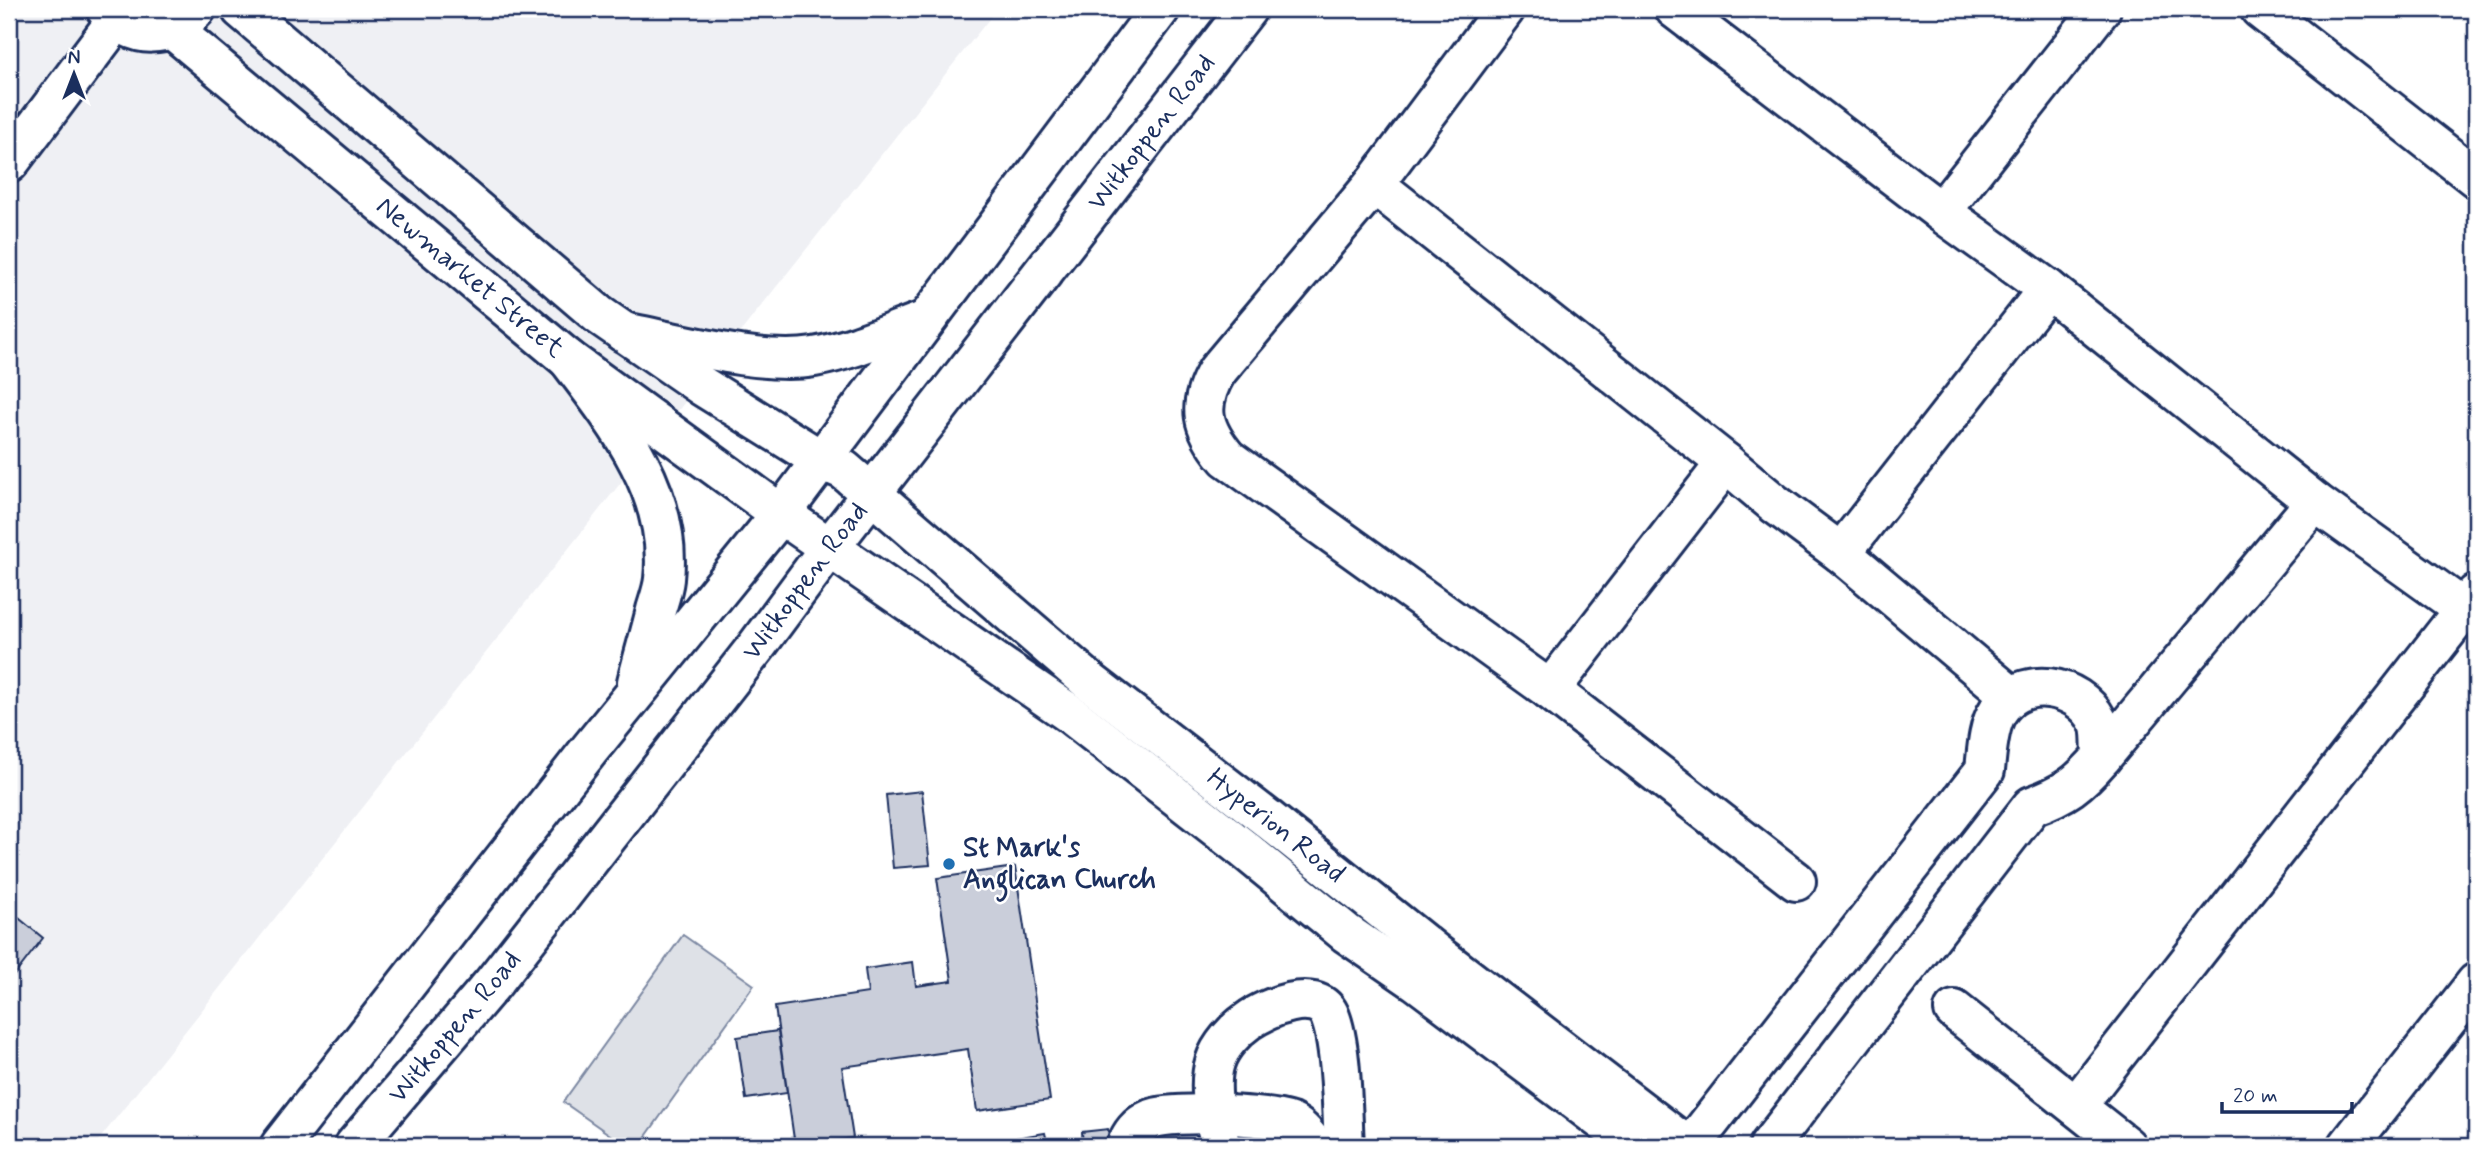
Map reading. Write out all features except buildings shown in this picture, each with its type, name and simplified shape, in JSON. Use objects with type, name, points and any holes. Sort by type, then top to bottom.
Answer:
[{"type":"street","name":"Newmarket Street","points":[[240,9],[599,316],[702,386],[821,460]]},
{"type":"street","points":[[280,1146],[781,514],[1160,9]]},
{"type":"street","name":"Witkoppen Road","points":[[354,1146],[492,983],[756,647],[830,547],[1247,9]]},
{"type":"street","points":[[1505,9],[1374,184],[1217,371],[1208,386],[1204,401],[1204,417],[1210,436],[1227,458],[1549,690],[1796,881]]},
{"type":"street","points":[[1675,9],[1941,212],[2048,289],[2315,502],[2470,601],[2076,1106]]},
{"type":"street","points":[[1941,212],[2101,9]]},
{"type":"street","points":[[2260,9],[2476,178]]},
{"type":"street","points":[[9,163],[111,15],[128,29],[143,32],[158,32],[184,19]]},
{"type":"street","name":"Newmarket Street","points":[[184,19],[568,359],[830,547]]},
{"type":"street","points":[[1374,184],[1841,553],[2011,696]]},
{"type":"street","points":[[1841,553],[2048,289]]},
{"type":"street","points":[[623,332],[756,357],[812,357],[852,347],[926,320]]},
{"type":"street","points":[[568,359],[614,420],[643,469],[660,514],[664,580],[633,698]]},
{"type":"street","name":"Hyperion Road","points":[[821,460],[844,470],[1089,681],[1439,956],[1689,1146]]},
{"type":"street","points":[[1549,690],[1726,463]]},
{"type":"street","points":[[1769,1146],[2032,806],[2059,796],[2085,777],[2315,502]]},
{"type":"street","name":"Hyperion Road","points":[[830,547],[1069,713],[1245,850],[1346,933],[1416,981],[1636,1146]]},
{"type":"street","points":[[1689,1146],[1985,770],[1996,713],[2011,696],[2045,687],[2065,690],[2085,703],[2099,722],[2102,757]]},
{"type":"street","points":[[1870,919],[1918,953]]},
{"type":"street","points":[[2348,1146],[2476,983]]},
{"type":"street","points":[[1218,1130],[1212,1082],[1215,1061],[1228,1040],[1249,1020],[1284,1004],[1303,1000],[1316,1002],[1328,1012],[1336,1037],[1344,1146]]},
{"type":"street","points":[[1954,1010],[2126,1146]]},
{"type":"street","points":[[1126,1146],[1133,1131],[1152,1119],[1218,1130],[1275,1119],[1295,1124],[1314,1146]]},
{"type":"shaded area","points":[[9,9],[997,9],[94,1146],[9,1146]]},
{"type":"shaded area","points":[[683,935],[754,985],[639,1146],[626,1146],[563,1102]]},
{"type":"place","name":"St Mark's Anglican Church","points":[[949,864]]}]
